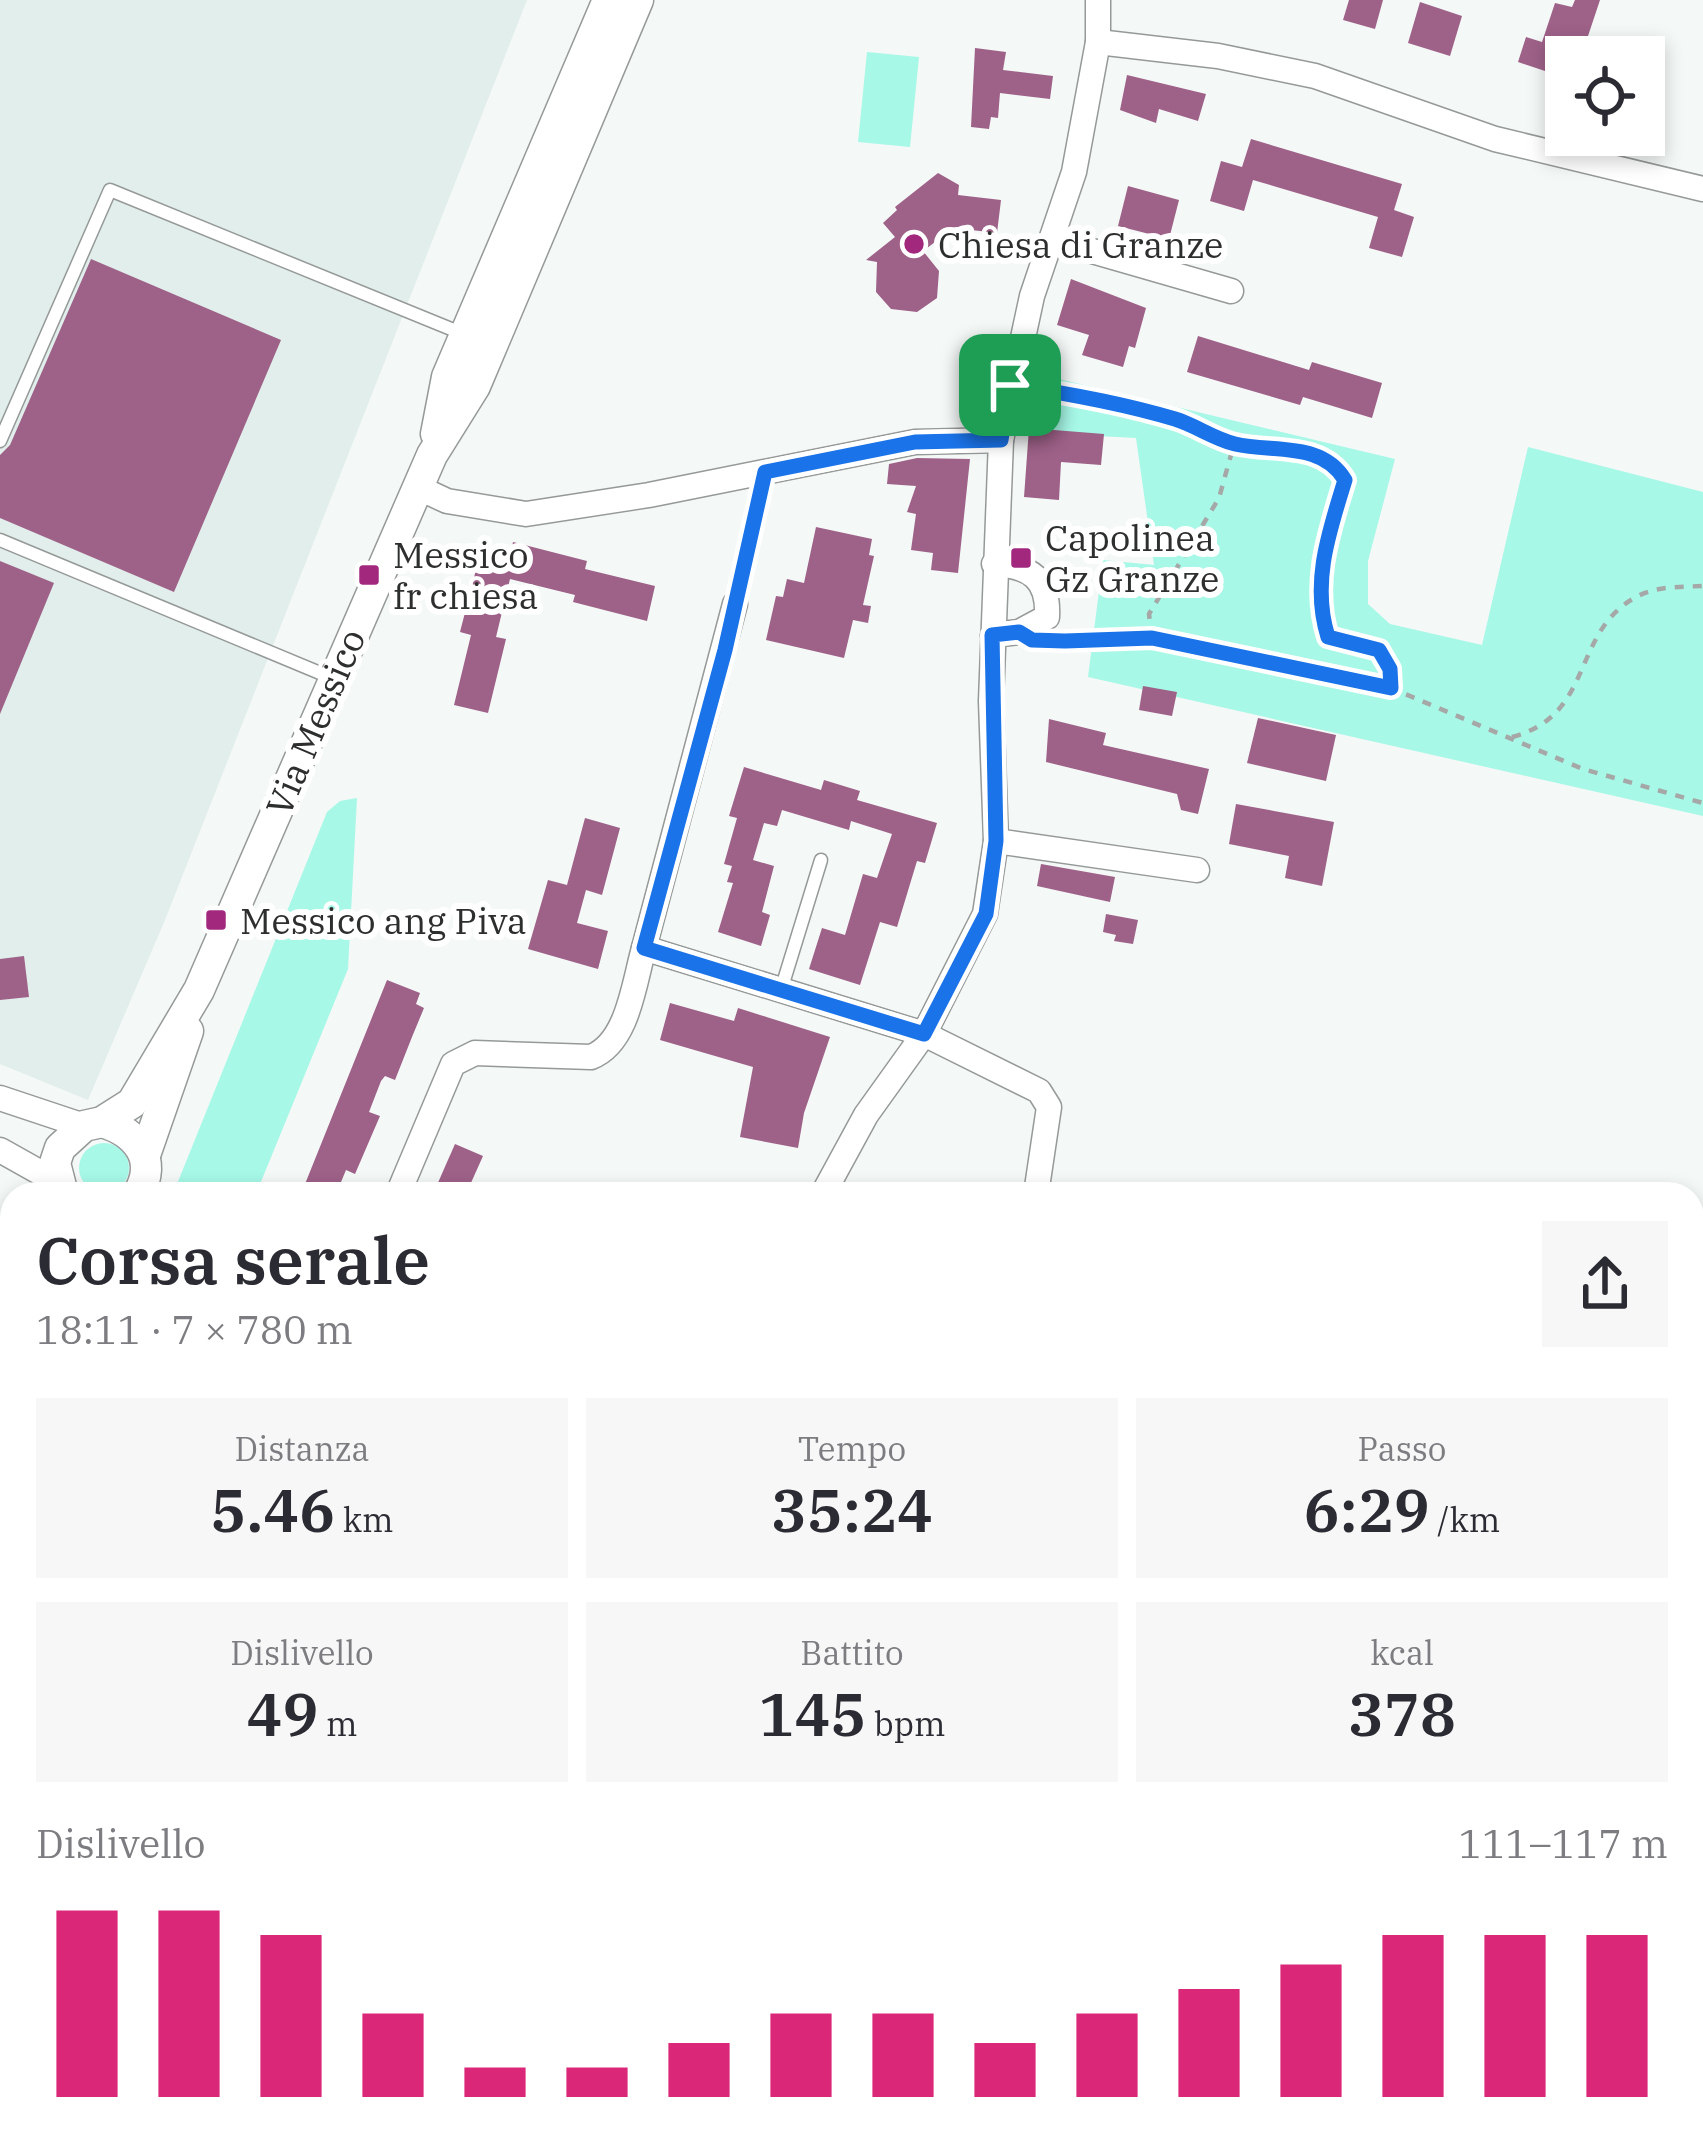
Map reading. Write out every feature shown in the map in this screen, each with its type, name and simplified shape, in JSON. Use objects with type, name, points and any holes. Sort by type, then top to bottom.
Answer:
[{"type":"street","points":[[582,63],[590,0]]},
{"type":"street","points":[[829,1182],[866,1114],[924,1034],[986,914],[996,841],[992,635],[1001,440],[1032,296],[1074,172],[1098,42],[1098,0]]},
{"type":"street","name":"Via Messico","points":[[432,455],[447,377],[582,63],[631,3]]},
{"type":"street","name":"Via Messico","points":[[60,1182],[60,1148],[132,1103],[199,990],[417,487],[475,386],[631,3]]},
{"type":"street","points":[[1098,42],[1218,56],[1316,76],[1495,139],[1703,189]]},
{"type":"street","points":[[1054,240],[1232,290]]},
{"type":"street","points":[[417,487],[447,501],[526,514],[915,442],[1001,440]]},
{"type":"street","points":[[992,635],[1019,632],[1047,617],[1043,580],[1015,565],[994,565]]},
{"type":"street","points":[[403,1182],[453,1064],[475,1053],[591,1057],[604,1052],[619,1031],[735,604]]},
{"type":"street","points":[[996,841],[1197,869]]},
{"type":"street","points":[[644,948],[924,1034],[1045,1098],[1049,1107],[1038,1182]]},
{"type":"street","name":"Via Messico","points":[[142,1182],[147,1171],[145,1155],[171,1090],[199,990]]},
{"type":"street","points":[[50,1182],[3,1152],[9,1101],[123,1128],[145,1155]]},
{"type":"lane","points":[[0,441],[110,190],[466,335]]},
{"type":"lane","points":[[0,540],[333,679]]},
{"type":"lane","points":[[781,990],[821,860]]},
{"type":"path","points":[[1010,385],[1180,420],[1234,444],[1318,456],[1338,468],[1345,480],[1323,547],[1320,612],[1328,637],[1379,650],[1390,669],[1391,688]]},
{"type":"path","points":[[1152,638],[1149,614],[1220,498],[1234,444]]},
{"type":"path","points":[[735,604],[765,472]]},
{"type":"path","points":[[1511,737],[1540,729],[1558,716],[1605,624],[1623,606],[1642,593],[1703,586]]},
{"type":"path","points":[[1019,632],[1032,640],[1152,638],[1391,688],[1582,769],[1703,803]]},
{"type":"shaded area","points":[[0,0],[527,0],[165,920],[88,1100],[0,1064]]},
{"type":"green space","points":[[867,52],[919,57],[910,147],[858,142]]},
{"type":"green space","points":[[1021,370],[1395,459],[1368,561],[1368,604],[1390,624],[1482,645],[1528,447],[1703,492],[1703,816],[1088,677],[1103,560],[1154,565],[1136,438],[1002,431]]},
{"type":"green space","points":[[357,798],[348,969],[261,1182],[178,1182],[327,812],[340,801]]},
{"type":"green space","points":[[95,1145],[113,1145],[127,1159],[123,1182],[85,1182],[81,1177],[81,1159]]},
{"type":"building","points":[[1349,0],[1383,0],[1375,29],[1343,20]]},
{"type":"building","points":[[1575,0],[1600,0],[1588,36],[1545,36],[1545,71],[1518,62],[1526,37],[1542,42],[1555,3],[1572,7]]},
{"type":"building","points":[[1420,2],[1462,16],[1450,56],[1408,43]]},
{"type":"building","points":[[975,48],[1006,52],[1003,70],[1053,76],[1050,99],[1000,93],[998,118],[991,117],[989,129],[971,127]]},
{"type":"building","points":[[1127,75],[1206,94],[1198,121],[1159,109],[1156,123],[1120,110]]},
{"type":"building","points":[[1251,139],[1402,184],[1394,210],[1414,217],[1402,257],[1369,248],[1378,217],[1253,180],[1244,211],[1210,201],[1221,161],[1242,167]]},
{"type":"building","name":"Chiesa di Granze","points":[[938,173],[959,185],[958,195],[1001,200],[997,233],[954,228],[923,251],[939,271],[937,298],[917,312],[891,309],[876,292],[877,262],[866,260],[895,237],[883,223],[895,207]]},
{"type":"building","points":[[1128,186],[1179,200],[1169,239],[1118,226]]},
{"type":"building","points":[[91,259],[281,340],[174,592],[0,518],[0,455],[10,445]]},
{"type":"building","points":[[1071,279],[1146,308],[1135,348],[1129,346],[1123,367],[1082,355],[1089,335],[1057,325]]},
{"type":"building","points":[[1198,336],[1309,370],[1312,362],[1382,383],[1372,418],[1303,397],[1300,405],[1187,372]]},
{"type":"building","points":[[1029,428],[1104,434],[1101,465],[1061,462],[1059,500],[1024,497]]},
{"type":"building","points":[[917,458],[970,459],[958,573],[931,570],[933,553],[911,550],[916,514],[907,512],[916,486],[887,484],[889,464]]},
{"type":"building","points":[[816,527],[872,539],[869,555],[874,556],[863,605],[871,606],[868,623],[853,620],[844,658],[766,640],[776,596],[783,597],[787,579],[804,583]]},
{"type":"building","points":[[513,542],[587,561],[585,569],[655,586],[647,621],[573,602],[575,595],[510,579],[496,637],[506,639],[488,713],[454,705],[471,635],[460,632],[479,558],[508,566]]},
{"type":"building","points":[[0,561],[54,583],[0,714]]},
{"type":"building","points":[[1143,686],[1177,692],[1172,716],[1139,710]]},
{"type":"building","points":[[1258,718],[1336,735],[1326,781],[1247,763]]},
{"type":"building","points":[[1049,719],[1106,733],[1103,745],[1209,769],[1198,814],[1181,810],[1177,794],[1046,762]]},
{"type":"building","points":[[744,767],[821,790],[824,780],[860,791],[857,800],[937,823],[925,863],[917,861],[897,927],[880,922],[860,985],[809,969],[822,928],[845,935],[863,874],[877,878],[892,834],[851,821],[849,830],[782,810],[777,826],[764,823],[753,860],[774,866],[762,912],[770,915],[761,946],[718,932],[733,883],[727,882],[732,866],[724,864],[737,818],[729,816]]},
{"type":"building","points":[[1236,804],[1334,822],[1322,886],[1285,878],[1289,856],[1229,844]]},
{"type":"building","points":[[585,818],[620,828],[602,895],[586,890],[577,923],[608,931],[598,969],[528,949],[548,880],[567,885]]},
{"type":"building","points":[[1041,864],[1115,877],[1110,902],[1037,886]]},
{"type":"building","points":[[1106,914],[1138,920],[1133,944],[1114,941],[1116,935],[1103,932]]},
{"type":"building","points":[[24,956],[29,997],[0,1000],[0,959]]},
{"type":"building","points":[[387,980],[420,993],[416,1004],[424,1008],[395,1080],[385,1076],[381,1081],[369,1112],[380,1116],[355,1174],[346,1170],[341,1182],[306,1182]]},
{"type":"building","points":[[670,1003],[734,1021],[738,1008],[830,1037],[804,1113],[798,1148],[740,1137],[753,1067],[660,1040]]},
{"type":"building","points":[[455,1144],[483,1156],[471,1182],[438,1182]]},
{"type":"place","name":"Chiesa di Granze","points":[[914,244]]},
{"type":"place","name":"Capolinea Gz Granze","points":[[1021,558]]},
{"type":"place","name":"Messico fr chiesa","points":[[369,575]]},
{"type":"place","name":"Messico ang Piva","points":[[216,920]]},
{"type":"route","points":[[1010,385],[1180,420],[1234,444],[1318,456],[1338,468],[1345,480],[1323,547],[1320,612],[1328,637],[1379,650],[1390,669],[1391,688],[1152,638],[1065,641],[1032,640],[1019,632],[992,635],[996,841],[986,914],[924,1034],[644,948],[725,650],[765,472],[915,442],[1001,440],[1010,385]]}]
